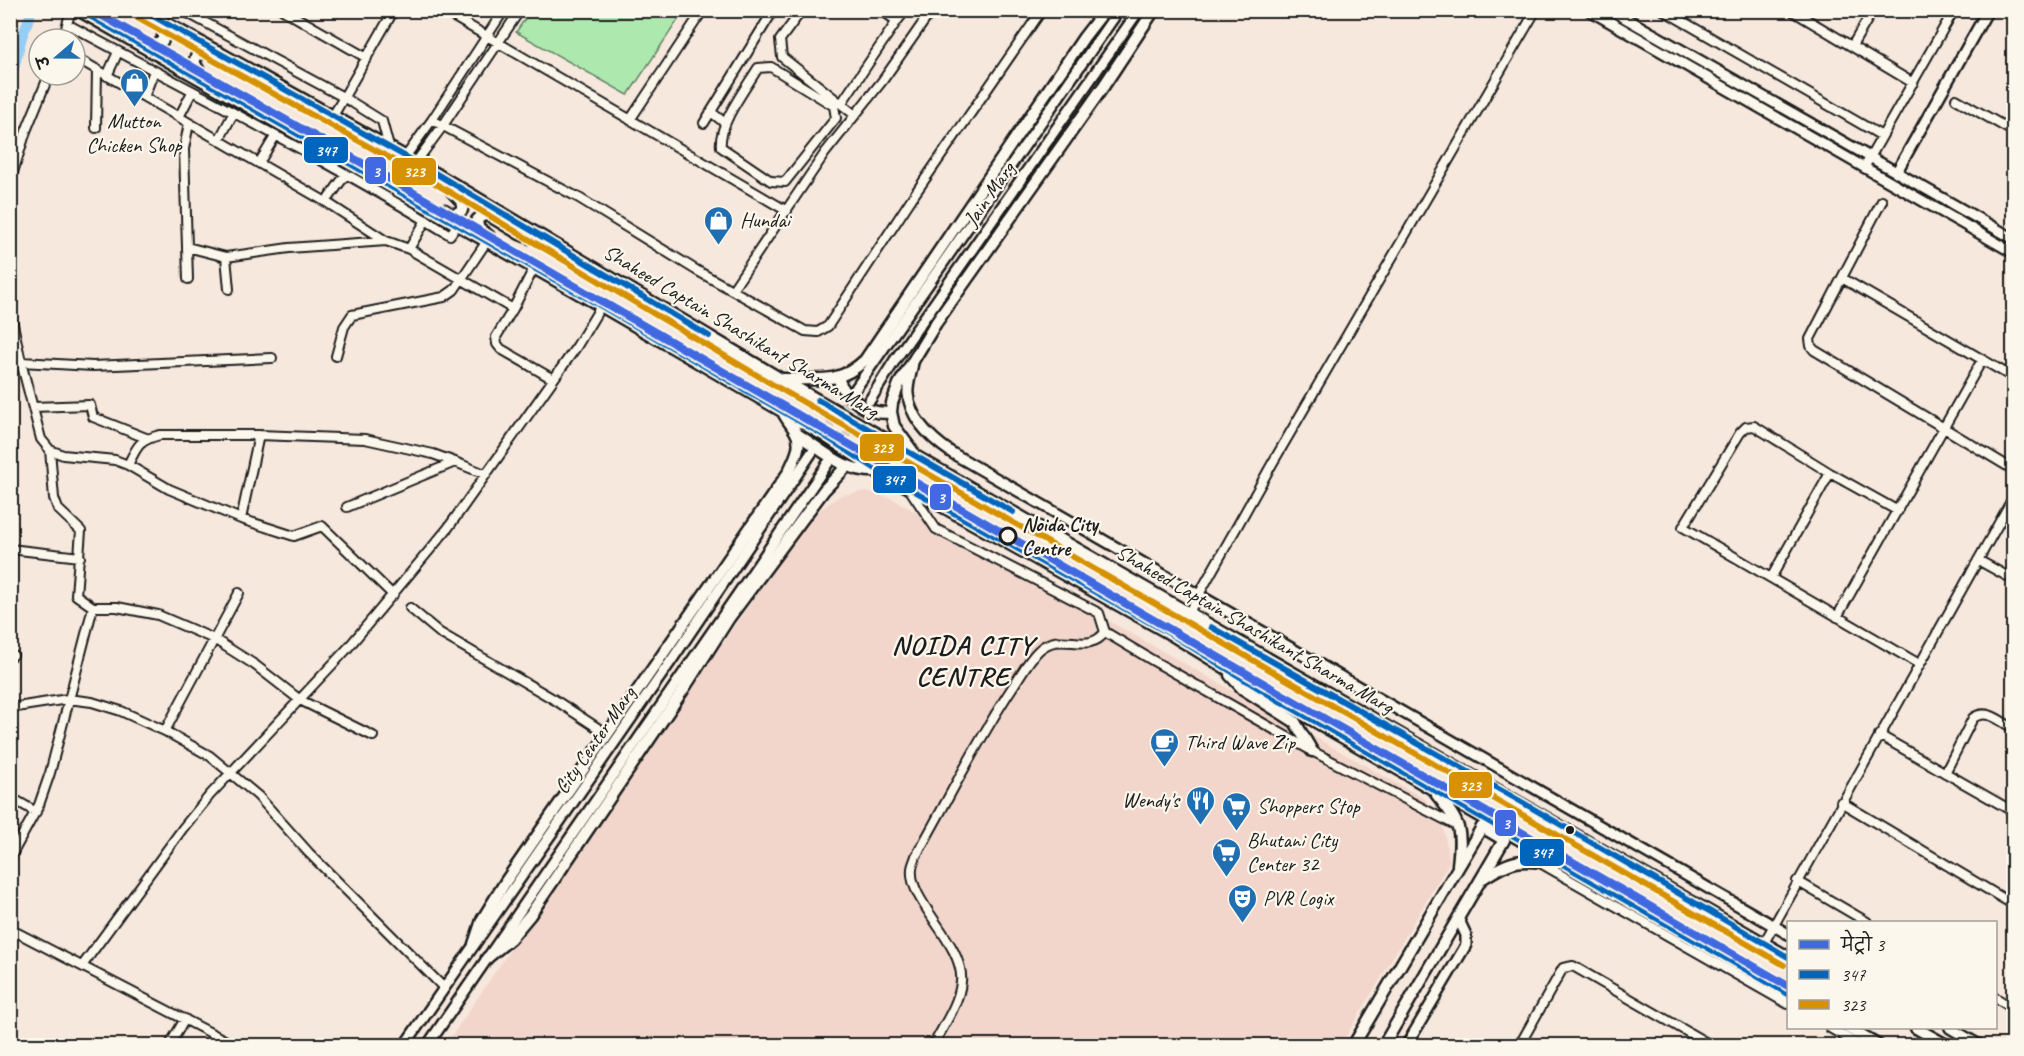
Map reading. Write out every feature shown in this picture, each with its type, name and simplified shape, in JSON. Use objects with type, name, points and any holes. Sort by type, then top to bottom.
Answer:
[{"type":"main road","points":[[78,10],[601,306],[784,412],[879,471],[1172,635],[1227,670],[1787,993]]},
{"type":"main road","name":"Shaheed Captain Shashikant Sharma Marg","points":[[141,10],[416,162],[781,379],[1188,614],[1520,801],[1787,956]]},
{"type":"main road","points":[[781,379],[838,378],[865,360],[1084,37],[1105,10]]},
{"type":"main road","points":[[917,457],[894,426],[891,412],[895,393],[936,322],[1103,87],[1154,10]]},
{"type":"main road","points":[[145,48],[155,47],[163,40],[163,28],[159,19]]},
{"type":"main road","points":[[206,82],[194,62],[197,55],[218,51]]},
{"type":"main road","points":[[422,203],[439,207],[453,214],[462,210],[462,200],[450,192],[435,173]]},
{"type":"main road","points":[[530,266],[480,230],[477,223],[480,217],[490,216],[530,238],[546,238]]},
{"type":"main road","points":[[838,378],[844,391],[855,400],[875,412],[882,414],[891,412]]},
{"type":"main road","points":[[784,412],[797,434],[847,466],[865,472],[879,471]]},
{"type":"main road","points":[[474,945],[482,920],[506,881],[788,473],[797,455],[797,434]]},
{"type":"main road","points":[[487,958],[510,939],[530,915],[683,690],[729,618],[824,490],[847,466]]},
{"type":"main road","points":[[1227,670],[1243,689],[1295,722],[1312,751]]},
{"type":"main road","points":[[1425,785],[1453,815],[1461,837],[1458,868]]},
{"type":"main road","points":[[1353,1046],[1482,828],[1504,840],[1383,1046]]},
{"type":"main road","points":[[1480,881],[1499,867],[1517,860],[1565,866]]},
{"type":"main road","points":[[1850,1029],[1879,1046]]},
{"type":"main road","points":[[1918,1029],[1948,1046]]},
{"type":"street","points":[[66,27],[70,10]]},
{"type":"street","points":[[182,10],[345,98],[382,121],[389,147]]},
{"type":"street","points":[[283,10],[367,58]]},
{"type":"street","points":[[333,116],[394,10]]},
{"type":"street","points":[[442,10],[788,211]]},
{"type":"street","points":[[405,156],[432,120],[504,10]]},
{"type":"street","points":[[416,162],[520,10]]},
{"type":"street","points":[[630,120],[703,10]]},
{"type":"street","points":[[704,123],[772,10]]},
{"type":"street","points":[[802,10],[780,40],[782,57],[855,115]]},
{"type":"street","points":[[881,10],[897,21]]},
{"type":"street","points":[[841,104],[906,10]]},
{"type":"street","points":[[733,289],[788,211],[825,153],[883,80],[932,10]]},
{"type":"street","points":[[432,120],[579,198],[696,270],[805,331],[818,332],[828,326],[912,198],[1042,10]]},
{"type":"street","name":"Jain Marg","points":[[856,388],[1119,10]]},
{"type":"street","name":"Jain Marg","points":[[870,400],[895,360],[1139,10]]},
{"type":"street","points":[[1188,614],[1266,473],[1536,10]]},
{"type":"street","points":[[1589,10],[2013,253]]},
{"type":"street","points":[[1611,10],[2013,239]]},
{"type":"street","points":[[1663,10],[1882,136]]},
{"type":"street","points":[[1852,46],[1873,10]]},
{"type":"street","points":[[1864,168],[1954,10]]},
{"type":"street","points":[[1891,183],[1988,10]]},
{"type":"street","points":[[1795,12],[1913,83]]},
{"type":"street","points":[[67,24],[276,135],[450,235],[458,224]]},
{"type":"street","points":[[107,76],[118,52]]},
{"type":"street","points":[[87,64],[326,201],[386,241],[409,249],[513,309]]},
{"type":"street","points":[[771,67],[834,106],[836,118],[784,182],[771,181],[721,147],[720,140],[725,123],[758,68],[771,67]]},
{"type":"street","points":[[96,128],[98,70]]},
{"type":"street","points":[[144,97],[154,71]]},
{"type":"street","points":[[10,182],[26,130],[44,87]]},
{"type":"street","points":[[179,117],[192,92]]},
{"type":"street","points":[[1956,99],[2013,132]]},
{"type":"street","points":[[711,112],[725,123]]},
{"type":"street","points":[[219,140],[233,114]]},
{"type":"street","points":[[188,279],[184,149],[189,123]]},
{"type":"street","points":[[259,163],[276,135]]},
{"type":"street","points":[[326,201],[346,174]]},
{"type":"street","points":[[1882,201],[1810,339],[1810,346],[1814,351],[2013,470]]},
{"type":"street","points":[[409,249],[426,220]]},
{"type":"street","points":[[187,247],[226,257],[289,248],[386,241]]},
{"type":"street","points":[[336,356],[344,327],[352,315],[444,297],[454,290],[487,241]]},
{"type":"street","points":[[226,257],[229,289]]},
{"type":"street","points":[[530,266],[513,309],[496,337],[497,344],[501,349],[553,379]]},
{"type":"street","points":[[1842,278],[2013,378]]},
{"type":"street","points":[[82,966],[183,828],[231,772],[300,700],[393,595],[448,528],[577,346],[601,306]]},
{"type":"street","points":[[10,310],[40,439],[50,450],[63,455],[115,460],[169,489],[242,519],[294,536],[322,526],[393,595]]},
{"type":"street","points":[[21,362],[93,366],[272,358]]},
{"type":"street","points":[[914,360],[908,386],[910,405],[928,433],[939,444],[1199,593],[1428,729],[1787,933]]},
{"type":"street","points":[[1837,617],[1983,360]]},
{"type":"street","points":[[33,407],[90,405],[93,417],[146,438]]},
{"type":"street","points":[[1898,511],[1830,473],[1754,426],[1746,427],[1740,433],[1683,527],[1919,664]]},
{"type":"street","points":[[128,465],[137,446],[146,438],[160,435],[259,435],[365,439],[433,454],[485,474]]},
{"type":"street","points":[[242,519],[259,435]]},
{"type":"street","points":[[50,450],[57,509],[81,531],[76,595],[93,607],[117,607],[158,615],[214,639],[255,665],[300,700],[373,736]]},
{"type":"street","name":"City Center Marg","points":[[404,1046],[665,670],[812,452]]},
{"type":"street","points":[[346,507],[455,462]]},
{"type":"street","name":"City Center Marg","points":[[427,1046],[828,463]]},
{"type":"street","points":[[1771,578],[1830,473]]},
{"type":"street","points":[[907,486],[936,530],[1099,613],[1105,632],[1312,751],[1457,826]]},
{"type":"street","points":[[1764,943],[2013,496]]},
{"type":"street","points":[[10,549],[80,557]]},
{"type":"street","points":[[1978,560],[2013,580]]},
{"type":"street","points":[[165,730],[239,593]]},
{"type":"street","points":[[10,858],[36,812],[50,773],[93,607]]},
{"type":"street","points":[[410,608],[440,633],[555,700],[607,734]]},
{"type":"street","points":[[933,1046],[956,1000],[961,981],[959,964],[916,892],[912,869],[916,856],[999,708],[1036,652],[1046,643],[1056,640],[1092,643],[1105,632]]},
{"type":"street","points":[[2013,649],[2011,656],[2013,661]]},
{"type":"street","points":[[10,708],[68,699],[92,702],[121,711],[165,730],[210,756],[258,796],[309,853],[444,988]]},
{"type":"street","points":[[1945,773],[1973,718],[1979,714],[1986,713],[2013,729]]},
{"type":"street","points":[[1879,735],[2013,812]]},
{"type":"street","points":[[10,797],[36,812]]},
{"type":"street","points":[[1842,802],[2013,905]]},
{"type":"street","points":[[1536,861],[1787,1003]]},
{"type":"street","points":[[1797,881],[1865,921]]},
{"type":"street","points":[[1406,1046],[1466,945],[1466,935],[1458,918]]},
{"type":"street","points":[[10,929],[236,1046]]},
{"type":"street","points":[[1531,1046],[1520,1043],[1563,968],[1568,966],[1573,966],[1712,1046]]},
{"type":"street","points":[[1997,999],[2013,1009]]},
{"type":"street","points":[[169,1046],[185,1018]]},
{"type":"street","points":[[1832,1029],[1861,1046]]},
{"type":"street","points":[[1952,1029],[1981,1046]]},
{"type":"shaded area","points":[[866,491],[891,498],[1425,799],[1443,827],[1450,861],[1341,1045],[445,1046],[566,867],[811,516],[841,495]]},
{"type":"green space","points":[[531,10],[684,11],[628,95],[516,32]]},
{"type":"waterway","points":[[10,84],[22,37],[32,10]]},
{"type":"tunnel","points":[[812,452],[853,392]]},
{"type":"tunnel","points":[[828,462],[869,402]]},
{"type":"metro line","name":"3","points":[[92,10],[362,163],[1787,985]]},
{"type":"transit line","name":"347","points":[[79,10],[601,306],[825,436],[879,471],[1172,635],[1278,700],[1787,993]]},
{"type":"transit line","name":"347","points":[[142,10],[435,173],[709,336]]},
{"type":"transit line","name":"323","points":[[137,18],[431,181],[777,387],[1784,965]]},
{"type":"transit line","name":"347","points":[[818,400],[1013,512]]},
{"type":"transit line","name":"347","points":[[1211,627],[1520,801],[1787,956]]},
{"type":"place","name":"Mutton Chicken Shop","points":[[134,108]]},
{"type":"place","name":"Hundai","points":[[719,246]]},
{"type":"place","name":"Noida City Centre","points":[[1008,536]]},
{"type":"place","name":"Third Wave Zip","points":[[1164,768]]},
{"type":"place","name":"Wendy's","points":[[1200,826]]},
{"type":"place","name":"Shoppers Stop","points":[[1236,832]]},
{"type":"place","name":"Bhutani City Center 32","points":[[1226,878]]},
{"type":"place","name":"PVR Logix","points":[[1242,924]]},
{"type":"district","name":"NOIDA CITY CENTRE","points":[[963,660]]}]
